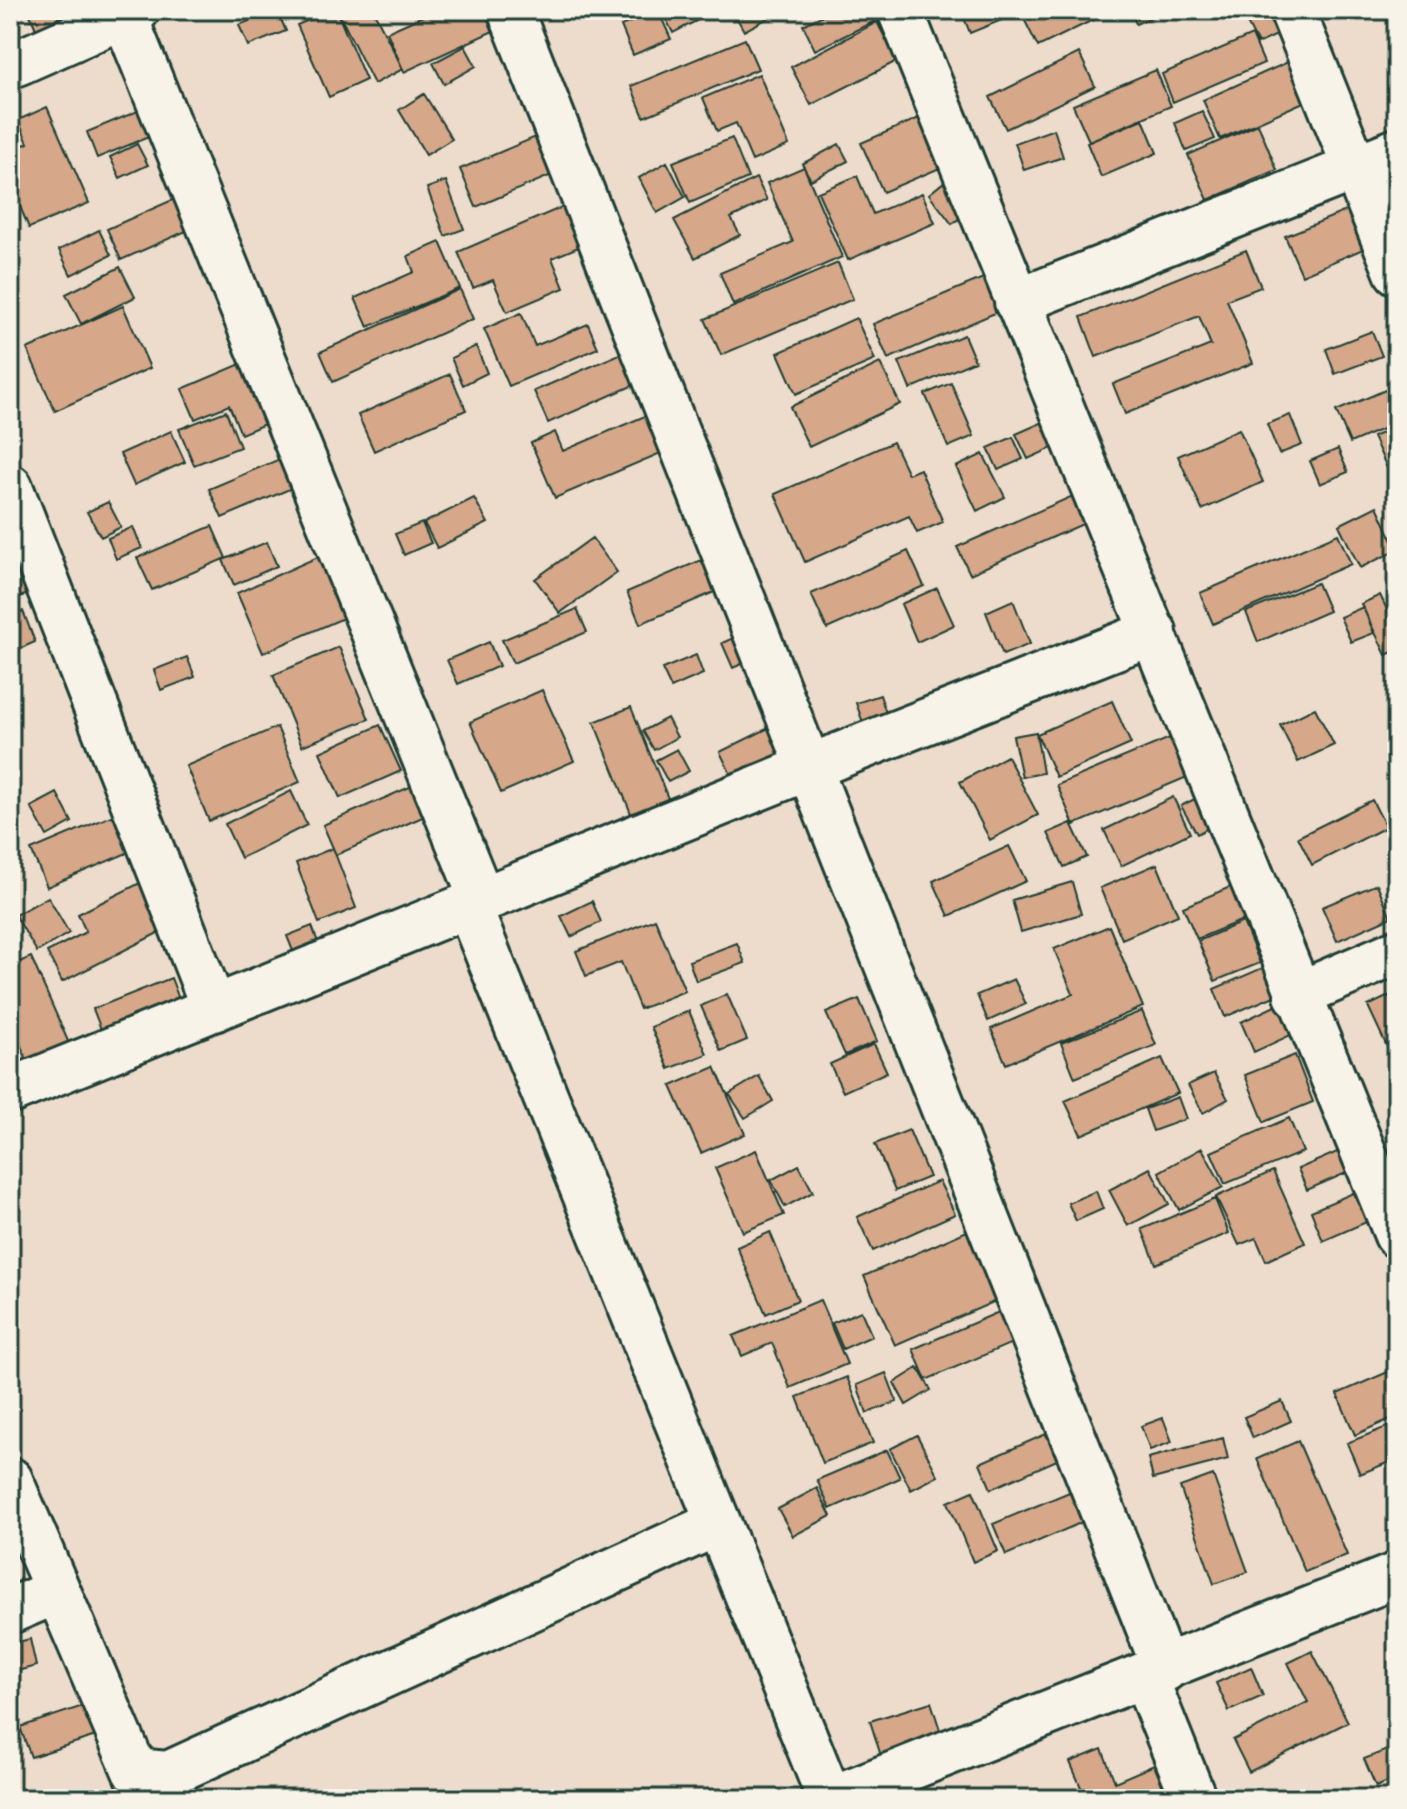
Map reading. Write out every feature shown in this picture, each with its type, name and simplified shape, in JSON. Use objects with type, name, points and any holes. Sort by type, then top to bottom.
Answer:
[{"type":"street","points":[[510,10],[810,767],[1155,1673],[1194,1799]]},
{"type":"street","points":[[900,10],[1154,632],[1297,995],[1397,1235]]},
{"type":"street","points":[[1292,10],[1397,272]]},
{"type":"street","points":[[10,66],[128,12],[718,1523],[830,1799],[1397,1575]]},
{"type":"street","points":[[1017,302],[1397,151]]},
{"type":"street","points":[[10,487],[214,1009]]},
{"type":"street","points":[[10,1091],[810,767],[1154,632]]},
{"type":"street","points":[[1297,995],[1397,952]]},
{"type":"street","points":[[10,1480],[135,1771],[168,1774],[718,1523]]},
{"type":"street","points":[[10,1611],[57,1591]]},
{"type":"building","points":[[28,10],[55,10],[63,30],[40,39]]},
{"type":"building","points":[[277,10],[286,31],[248,46],[239,25]]},
{"type":"building","points":[[336,10],[366,80],[329,97],[297,25]]},
{"type":"building","points":[[337,10],[373,10],[403,69],[374,84]]},
{"type":"building","points":[[436,10],[510,10],[515,21],[404,72],[387,32]]},
{"type":"building","points":[[658,10],[671,39],[633,55],[621,26]]},
{"type":"building","points":[[701,10],[704,17],[673,33],[662,11]]},
{"type":"building","points":[[740,10],[783,10],[744,31],[734,13]]},
{"type":"building","points":[[833,10],[869,10],[875,21],[815,50],[803,25]]},
{"type":"building","points":[[961,10],[1026,10],[970,33]]},
{"type":"building","points":[[1037,10],[1095,10],[1099,17],[1038,47],[1023,17]]},
{"type":"building","points":[[1130,10],[1157,10],[1159,14],[1136,24]]},
{"type":"building","points":[[1276,10],[1293,27],[1258,44],[1247,23]]},
{"type":"building","points":[[877,22],[897,61],[811,105],[791,67]]},
{"type":"building","points":[[1252,35],[1264,63],[1173,102],[1162,74]]},
{"type":"building","points":[[745,39],[758,69],[644,117],[631,86]]},
{"type":"building","points":[[465,46],[476,66],[444,84],[433,63]]},
{"type":"building","points":[[1079,53],[1095,86],[1006,129],[990,97]]},
{"type":"building","points":[[1288,62],[1306,101],[1220,139],[1203,100]]},
{"type":"building","points":[[1156,70],[1171,106],[1089,141],[1073,105]]},
{"type":"building","points":[[759,74],[789,145],[752,161],[736,123],[717,131],[703,98]]},
{"type":"building","points":[[424,94],[452,139],[426,155],[399,110]]},
{"type":"building","points":[[150,106],[161,132],[97,158],[87,132]]},
{"type":"building","points":[[47,107],[89,203],[29,228],[10,183],[10,151],[28,143],[18,120]]},
{"type":"building","points":[[1202,111],[1215,139],[1186,151],[1175,123]]},
{"type":"building","points":[[919,118],[940,168],[883,192],[861,143]]},
{"type":"building","points":[[1143,119],[1157,153],[1101,177],[1087,143]]},
{"type":"building","points":[[1258,124],[1277,170],[1208,200],[1188,155]]},
{"type":"building","points":[[1054,129],[1063,157],[1024,170],[1015,143]]},
{"type":"building","points":[[550,131],[566,169],[476,207],[460,169]]},
{"type":"building","points":[[732,138],[748,178],[690,203],[673,162]]},
{"type":"building","points":[[137,144],[148,165],[120,178],[110,157]]},
{"type":"building","points":[[839,144],[848,161],[811,180],[802,164]]},
{"type":"building","points":[[667,162],[685,197],[657,213],[639,178]]},
{"type":"building","points":[[804,167],[842,257],[733,305],[720,273],[793,242],[767,183]]},
{"type":"building","points":[[857,176],[873,214],[922,193],[935,223],[848,260],[818,192]]},
{"type":"building","points":[[950,177],[974,207],[952,224],[929,194]]},
{"type":"building","points":[[756,178],[767,200],[731,218],[740,235],[695,258],[674,220]]},
{"type":"building","points":[[446,181],[464,229],[445,236],[427,188]]},
{"type":"building","points":[[179,197],[193,228],[121,260],[107,229]]},
{"type":"building","points":[[583,198],[600,238],[552,258],[564,288],[507,312],[493,280],[473,288],[458,252]]},
{"type":"building","points":[[1358,206],[1375,244],[1302,275],[1285,236]]},
{"type":"building","points":[[99,230],[111,255],[71,275],[59,250]]},
{"type":"building","points":[[440,242],[460,288],[368,327],[355,298],[414,272],[408,256]]},
{"type":"building","points":[[1246,250],[1261,287],[1227,300],[1253,363],[1125,414],[1113,384],[1211,345],[1199,316],[1096,357],[1081,317]]},
{"type":"building","points":[[838,263],[853,299],[721,355],[705,319]]},
{"type":"building","points":[[120,267],[135,297],[81,324],[66,294]]},
{"type":"building","points":[[988,276],[1002,310],[888,359],[873,324]]},
{"type":"building","points":[[460,289],[473,319],[333,382],[320,352]]},
{"type":"building","points":[[123,306],[150,368],[55,411],[27,349]]},
{"type":"building","points":[[521,313],[535,346],[588,324],[598,348],[509,386],[484,329]]},
{"type":"building","points":[[856,318],[875,360],[796,394],[778,353]]},
{"type":"building","points":[[1372,331],[1382,356],[1335,374],[1326,349]]},
{"type":"building","points":[[964,335],[975,361],[910,389],[899,362]]},
{"type":"building","points":[[645,343],[659,374],[548,423],[534,391]]},
{"type":"building","points":[[476,346],[487,373],[463,385],[451,358]]},
{"type":"building","points":[[250,360],[274,420],[241,434],[229,405],[195,419],[182,389]]},
{"type":"building","points":[[880,363],[900,404],[809,447],[790,407]]},
{"type":"building","points":[[450,374],[466,410],[374,451],[358,415]]},
{"type":"building","points":[[951,383],[974,436],[948,447],[925,394]]},
{"type":"building","points":[[1397,385],[1397,423],[1350,443],[1336,411]]},
{"type":"building","points":[[673,404],[689,441],[555,498],[531,443],[555,432],[563,451]]},
{"type":"building","points":[[226,411],[240,447],[194,465],[179,429]]},
{"type":"building","points":[[1059,415],[1070,440],[1028,459],[1016,434]]},
{"type":"building","points":[[1290,415],[1302,445],[1279,454],[1267,424]]},
{"type":"building","points":[[1397,426],[1397,464],[1387,468],[1373,437]]},
{"type":"building","points":[[1239,429],[1263,482],[1202,510],[1178,456]]},
{"type":"building","points":[[171,431],[185,462],[134,485],[120,454]]},
{"type":"building","points":[[1013,437],[1023,459],[998,470],[988,448]]},
{"type":"building","points":[[893,442],[908,474],[920,469],[943,522],[917,533],[909,516],[805,562],[775,494]]},
{"type":"building","points":[[1338,449],[1348,472],[1320,484],[1310,461]]},
{"type":"building","points":[[294,453],[306,482],[222,518],[209,489]]},
{"type":"building","points":[[983,454],[1005,497],[977,511],[956,467]]},
{"type":"building","points":[[1091,488],[1103,515],[970,574],[957,547]]},
{"type":"building","points":[[474,498],[488,523],[437,548],[424,523]]},
{"type":"building","points":[[108,502],[121,527],[101,537],[87,512]]},
{"type":"building","points":[[1377,506],[1397,550],[1360,568],[1339,525]]},
{"type":"building","points":[[422,523],[431,543],[404,555],[395,534]]},
{"type":"building","points":[[212,526],[226,558],[152,590],[137,558]]},
{"type":"building","points":[[133,527],[142,548],[116,559],[108,538]]},
{"type":"building","points":[[1338,534],[1351,564],[1213,624],[1200,593]]},
{"type":"building","points":[[592,538],[617,572],[560,613],[535,579]]},
{"type":"building","points":[[267,542],[277,566],[234,585],[223,560]]},
{"type":"building","points":[[727,549],[740,581],[640,624],[627,592]]},
{"type":"building","points":[[908,551],[924,586],[827,629],[811,594]]},
{"type":"building","points":[[329,552],[355,613],[263,653],[237,593]]},
{"type":"building","points":[[37,553],[50,585],[20,597],[10,564]]},
{"type":"building","points":[[1317,583],[1329,611],[1258,642],[1246,612]]},
{"type":"building","points":[[937,588],[954,625],[917,642],[901,604]]},
{"type":"building","points":[[1380,595],[1397,630],[1397,650],[1386,655],[1361,604]]},
{"type":"building","points":[[1013,600],[1030,644],[1003,655],[986,612]]},
{"type":"building","points":[[1363,607],[1374,633],[1351,642],[1340,617]]},
{"type":"building","points":[[577,609],[587,632],[513,663],[502,640]]},
{"type":"building","points":[[23,611],[35,642],[10,653],[10,617]]},
{"type":"building","points":[[767,623],[777,648],[733,668],[722,643]]},
{"type":"building","points":[[489,642],[499,666],[458,684],[447,660]]},
{"type":"building","points":[[339,647],[369,719],[302,746],[273,675]]},
{"type":"building","points":[[696,655],[703,674],[671,688],[662,669]]},
{"type":"building","points":[[187,657],[195,677],[161,690],[154,670]]},
{"type":"building","points":[[542,690],[574,761],[501,793],[470,722]]},
{"type":"building","points":[[880,695],[888,719],[865,728],[856,703]]},
{"type":"building","points":[[1112,701],[1131,744],[1056,777],[1037,734]]},
{"type":"building","points":[[631,707],[669,801],[632,816],[594,722]]},
{"type":"building","points":[[1315,708],[1334,745],[1298,762],[1280,725]]},
{"type":"building","points":[[667,718],[677,737],[654,750],[643,731]]},
{"type":"building","points":[[789,718],[807,754],[737,787],[720,752]]},
{"type":"building","points":[[380,725],[401,771],[340,798],[320,752]]},
{"type":"building","points":[[277,727],[300,782],[209,821],[186,766]]},
{"type":"building","points":[[1189,730],[1206,769],[1074,825],[1057,785]]},
{"type":"building","points":[[1036,732],[1043,773],[1022,777],[1013,736]]},
{"type":"building","points":[[677,749],[689,771],[668,782],[656,760]]},
{"type":"building","points":[[1007,756],[1038,815],[990,840],[960,782]]},
{"type":"building","points":[[421,782],[434,812],[336,855],[323,825]]},
{"type":"building","points":[[291,791],[307,825],[241,858],[225,824]]},
{"type":"building","points":[[1210,791],[1225,819],[1197,834],[1181,806]]},
{"type":"building","points":[[57,793],[72,822],[47,836],[31,807]]},
{"type":"building","points":[[1173,797],[1190,833],[1121,866],[1104,830]]},
{"type":"building","points":[[1372,800],[1386,827],[1312,865],[1298,837]]},
{"type":"building","points":[[137,805],[153,842],[47,887],[31,850]]},
{"type":"building","points":[[1071,823],[1087,857],[1064,867],[1048,833]]},
{"type":"building","points":[[1009,846],[1026,881],[949,916],[933,881]]},
{"type":"building","points":[[333,848],[356,908],[319,923],[296,863]]},
{"type":"building","points":[[1157,864],[1178,915],[1122,939],[1100,888]]},
{"type":"building","points":[[160,873],[172,899],[151,910],[162,931],[62,982],[47,952],[86,932],[78,914]]},
{"type":"building","points":[[1256,876],[1269,909],[1197,939],[1183,907]]},
{"type":"building","points":[[1072,882],[1081,914],[1021,932],[1012,900]]},
{"type":"building","points":[[1377,884],[1391,917],[1337,941],[1322,907]]},
{"type":"building","points":[[48,897],[69,933],[37,952],[15,915]]},
{"type":"building","points":[[592,901],[601,922],[571,937],[561,916]]},
{"type":"building","points":[[655,919],[685,991],[640,1009],[621,962],[586,976],[576,951]]},
{"type":"building","points":[[1243,922],[1260,963],[1215,981],[1198,941]]},
{"type":"building","points":[[312,926],[321,951],[297,961],[287,936]]},
{"type":"building","points":[[1109,926],[1143,1007],[1006,1064],[991,1029],[1073,994],[1054,949]]},
{"type":"building","points":[[737,943],[745,963],[696,981],[689,961]]},
{"type":"building","points":[[31,957],[71,1048],[30,1067],[10,1021],[10,966]]},
{"type":"building","points":[[1281,960],[1293,988],[1225,1017],[1214,989]]},
{"type":"building","points":[[171,978],[182,1007],[104,1037],[93,1009]]},
{"type":"building","points":[[1014,979],[1026,1004],[988,1021],[977,995]]},
{"type":"building","points":[[1397,992],[1397,1068],[1368,1006]]},
{"type":"building","points":[[727,994],[747,1040],[721,1051],[701,1006]]},
{"type":"building","points":[[1294,997],[1308,1027],[1254,1052],[1241,1022]]},
{"type":"building","points":[[859,999],[877,1041],[845,1055],[826,1013]]},
{"type":"building","points":[[689,1011],[707,1054],[669,1069],[651,1027]]},
{"type":"building","points":[[1142,1011],[1156,1045],[1075,1078],[1061,1043]]},
{"type":"building","points":[[10,1039],[26,1067],[10,1074]]},
{"type":"building","points":[[874,1044],[887,1072],[843,1092],[830,1064]]},
{"type":"building","points":[[1295,1055],[1313,1102],[1264,1122],[1245,1075]]},
{"type":"building","points":[[1162,1058],[1178,1093],[1081,1135],[1065,1101]]},
{"type":"building","points":[[715,1067],[745,1134],[701,1153],[671,1086]]},
{"type":"building","points":[[1214,1073],[1228,1099],[1203,1113],[1188,1085]]},
{"type":"building","points":[[759,1076],[773,1101],[745,1118],[729,1094]]},
{"type":"building","points":[[1178,1097],[1186,1119],[1153,1131],[1145,1109]]},
{"type":"building","points":[[1289,1118],[1303,1152],[1225,1184],[1211,1152]]},
{"type":"building","points":[[909,1130],[929,1177],[895,1191],[875,1144]]},
{"type":"building","points":[[1351,1146],[1360,1167],[1307,1190],[1298,1169]]},
{"type":"building","points":[[1202,1148],[1223,1187],[1179,1210],[1159,1172]]},
{"type":"building","points":[[756,1150],[784,1215],[743,1232],[715,1168]]},
{"type":"building","points":[[799,1165],[813,1192],[785,1207],[771,1180]]},
{"type":"building","points":[[1150,1168],[1169,1204],[1128,1226],[1109,1190]]},
{"type":"building","points":[[1273,1171],[1305,1243],[1266,1261],[1256,1238],[1239,1245],[1216,1197]]},
{"type":"building","points":[[939,1181],[955,1214],[873,1251],[857,1217]]},
{"type":"building","points":[[1374,1184],[1387,1213],[1323,1241],[1311,1211]]},
{"type":"building","points":[[1096,1191],[1103,1209],[1076,1221],[1068,1203]]},
{"type":"building","points":[[1215,1199],[1229,1233],[1156,1264],[1142,1229]]},
{"type":"building","points":[[999,1217],[1030,1286],[895,1345],[864,1276]]},
{"type":"building","points":[[770,1232],[798,1300],[766,1314],[737,1247]]},
{"type":"building","points":[[1029,1299],[1042,1330],[926,1380],[913,1349]]},
{"type":"building","points":[[820,1300],[847,1364],[790,1388],[772,1343],[742,1356],[733,1336]]},
{"type":"building","points":[[861,1311],[872,1336],[843,1349],[832,1323]]},
{"type":"building","points":[[918,1368],[931,1390],[906,1405],[894,1383]]},
{"type":"building","points":[[1397,1368],[1397,1416],[1355,1435],[1337,1394]]},
{"type":"building","points":[[886,1373],[897,1402],[867,1413],[857,1385]]},
{"type":"building","points":[[847,1377],[873,1443],[823,1463],[797,1397]]},
{"type":"building","points":[[1282,1401],[1291,1421],[1253,1438],[1244,1417]]},
{"type":"building","points":[[1163,1418],[1172,1442],[1150,1450],[1141,1426]]},
{"type":"building","points":[[1394,1424],[1397,1459],[1360,1474],[1347,1443]]},
{"type":"building","points":[[1046,1434],[1057,1460],[991,1489],[980,1463]]},
{"type":"building","points":[[917,1435],[938,1476],[911,1490],[890,1449]]},
{"type":"building","points":[[1223,1438],[1228,1459],[1153,1479],[1148,1458]]},
{"type":"building","points":[[1298,1441],[1347,1555],[1305,1572],[1257,1459]]},
{"type":"building","points":[[887,1450],[900,1478],[830,1509],[817,1480]]},
{"type":"building","points":[[1213,1475],[1248,1572],[1214,1584],[1180,1487]]},
{"type":"building","points":[[1086,1485],[1099,1515],[1006,1555],[993,1524]]},
{"type":"building","points":[[817,1488],[831,1516],[793,1536],[778,1509]]},
{"type":"building","points":[[973,1491],[998,1551],[973,1562],[948,1502]]},
{"type":"building","points":[[30,1639],[36,1666],[10,1673],[10,1644]]},
{"type":"building","points":[[1312,1651],[1348,1722],[1249,1772],[1233,1740],[1308,1702],[1288,1663]]},
{"type":"building","points":[[1251,1667],[1263,1696],[1229,1711],[1216,1683]]},
{"type":"building","points":[[95,1702],[105,1733],[31,1757],[20,1727]]},
{"type":"building","points":[[931,1702],[942,1736],[881,1756],[870,1721]]},
{"type":"building","points":[[1397,1746],[1397,1778],[1376,1787],[1364,1759]]},
{"type":"building","points":[[1102,1749],[1115,1782],[1154,1765],[1168,1799],[1086,1799],[1070,1762]]}]
